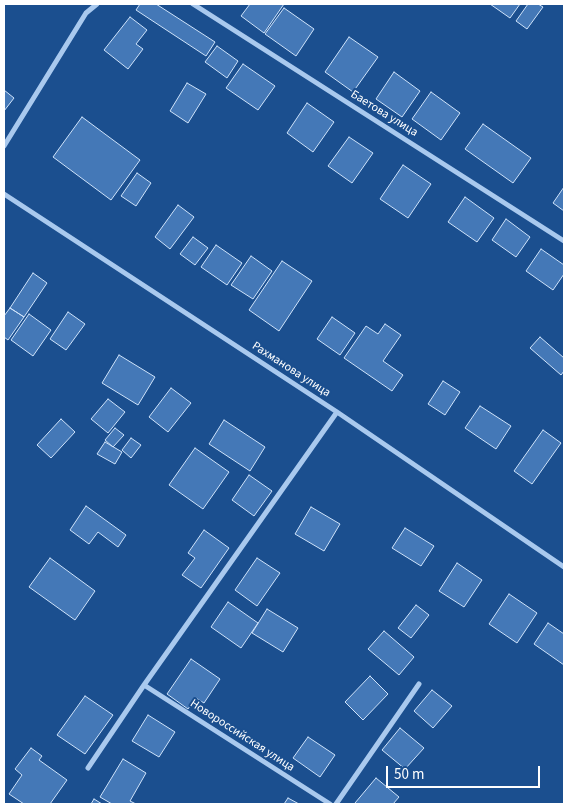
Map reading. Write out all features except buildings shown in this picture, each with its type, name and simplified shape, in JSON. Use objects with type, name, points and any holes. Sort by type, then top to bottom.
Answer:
[{"type":"street","points":[[4,146],[86,14],[97,4]]},
{"type":"street","name":"Баетова улица","points":[[193,4],[564,241]]},
{"type":"street","name":"Рахманова улица","points":[[4,194],[337,412],[564,567]]},
{"type":"street","points":[[88,768],[144,685],[337,412]]},
{"type":"street","points":[[336,804],[419,684]]},
{"type":"street","name":"Новороссийская улица","points":[[144,685],[330,804]]}]
